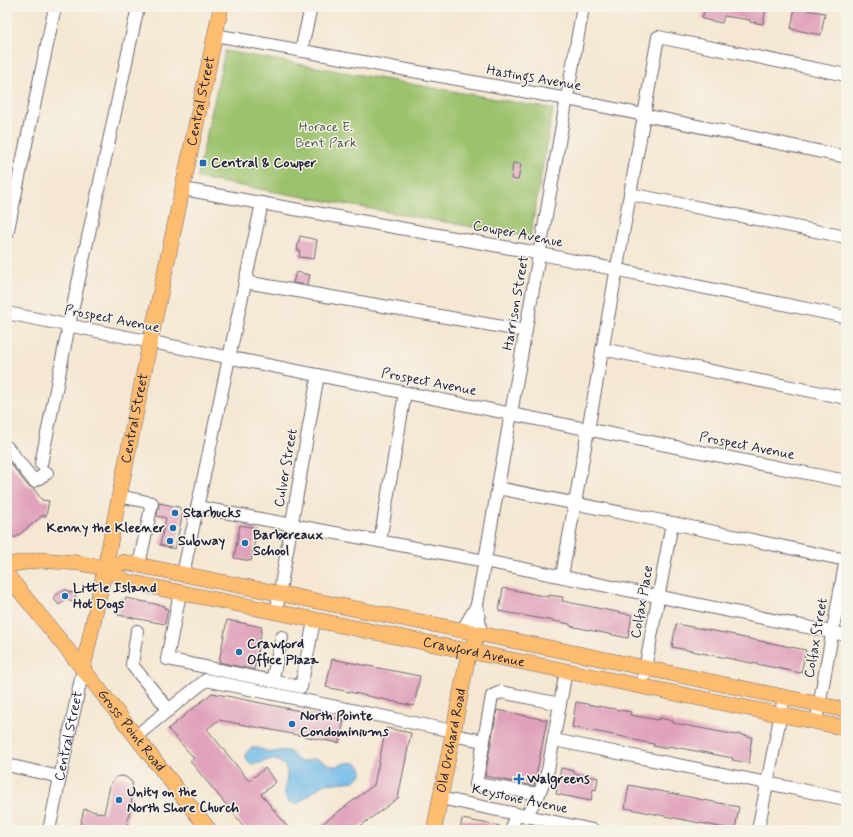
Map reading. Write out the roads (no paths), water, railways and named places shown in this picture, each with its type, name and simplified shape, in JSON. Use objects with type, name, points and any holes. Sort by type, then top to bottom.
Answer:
[{"type":"main road","name":"Central Street","points":[[83,669],[221,7]]},
{"type":"main road","name":"Crawford Avenue","points":[[7,565],[40,560],[78,562],[105,568],[125,581],[180,593],[846,728]]},
{"type":"main road","name":"Crawford Avenue","points":[[105,568],[123,562],[846,710]]},
{"type":"main road","name":"Gross Point Road","points":[[7,575],[83,669],[209,830]]},
{"type":"main road","points":[[462,631],[469,651]]},
{"type":"main road","name":"Old Orchard Road","points":[[434,830],[469,651],[481,635]]},
{"type":"street","points":[[7,234],[56,7]]},
{"type":"street","points":[[7,447],[34,481],[44,469],[69,325],[138,7]]},
{"type":"street","points":[[301,51],[311,7]]},
{"type":"street","name":"Harrison Street","points":[[481,635],[477,605],[583,7]]},
{"type":"street","name":"Hastings Avenue","points":[[215,35],[568,98],[846,157]]},
{"type":"street","points":[[562,576],[658,37],[846,74]]},
{"type":"street","name":"Cowper Avenue","points":[[183,188],[540,254],[846,317]]},
{"type":"street","points":[[630,194],[846,237]]},
{"type":"street","points":[[183,574],[262,203]]},
{"type":"street","points":[[245,282],[526,331]]},
{"type":"street","name":"Prospect Avenue","points":[[7,313],[846,481]]},
{"type":"street","points":[[602,349],[846,398]]},
{"type":"street","name":"Culver Street","points":[[276,612],[318,375]]},
{"type":"street","points":[[380,541],[405,393]]},
{"type":"street","points":[[498,488],[846,559]]},
{"type":"street","points":[[119,496],[152,503],[138,565]]},
{"type":"street","points":[[197,507],[562,576],[846,635]]},
{"type":"street","name":"Colfax Place","points":[[642,686],[672,523]]},
{"type":"street","name":"Colfax Street","points":[[816,722],[846,559]]},
{"type":"street","points":[[180,593],[167,659],[272,681],[301,687],[314,621]]},
{"type":"street","name":"Harrison Street","points":[[462,631],[477,605]]},
{"type":"street","points":[[137,631],[132,665],[169,710]]},
{"type":"street","points":[[272,681],[282,637]]},
{"type":"street","name":"Central Street","points":[[49,830],[83,669]]},
{"type":"street","points":[[512,830],[521,815],[539,794],[548,770],[566,671]]},
{"type":"street","points":[[136,736],[206,680],[484,741]]},
{"type":"street","points":[[539,794],[476,784],[492,696],[501,692],[560,704]]},
{"type":"street","points":[[758,830],[784,697]]},
{"type":"street","points":[[554,740],[846,799]]},
{"type":"street","points":[[7,765],[60,777]]},
{"type":"street","name":"Keystone Avenue","points":[[440,798],[593,830]]},
{"type":"water","points":[[251,748],[258,748],[269,752],[283,750],[288,751],[297,760],[304,761],[317,759],[334,766],[348,763],[358,764],[362,770],[362,774],[355,781],[325,784],[297,804],[289,802],[286,798],[285,792],[287,772],[285,767],[276,760],[267,760],[252,764],[246,759],[246,753]]},
{"type":"place","name":"Central & Cowper","points":[[203,163]]},
{"type":"place","name":"Starbucks","points":[[175,513]]},
{"type":"place","name":"Kenny the Kleener","points":[[173,528]]},
{"type":"place","name":"Subway","points":[[170,541]]},
{"type":"place","name":"Barbereaux School","points":[[245,543]]},
{"type":"place","name":"Little Island Hot Dogs","points":[[65,596]]},
{"type":"place","name":"Crawford Office Plaza","points":[[239,652]]},
{"type":"place","name":"North Pointe Condominiums","points":[[292,724]]},
{"type":"place","name":"Walgreens","points":[[519,779]]},
{"type":"place","name":"Unity on the North Shore Church","points":[[119,800]]},
{"type":"park label","name":"Horace E. Bent Park","points":[[326,136]]}]
